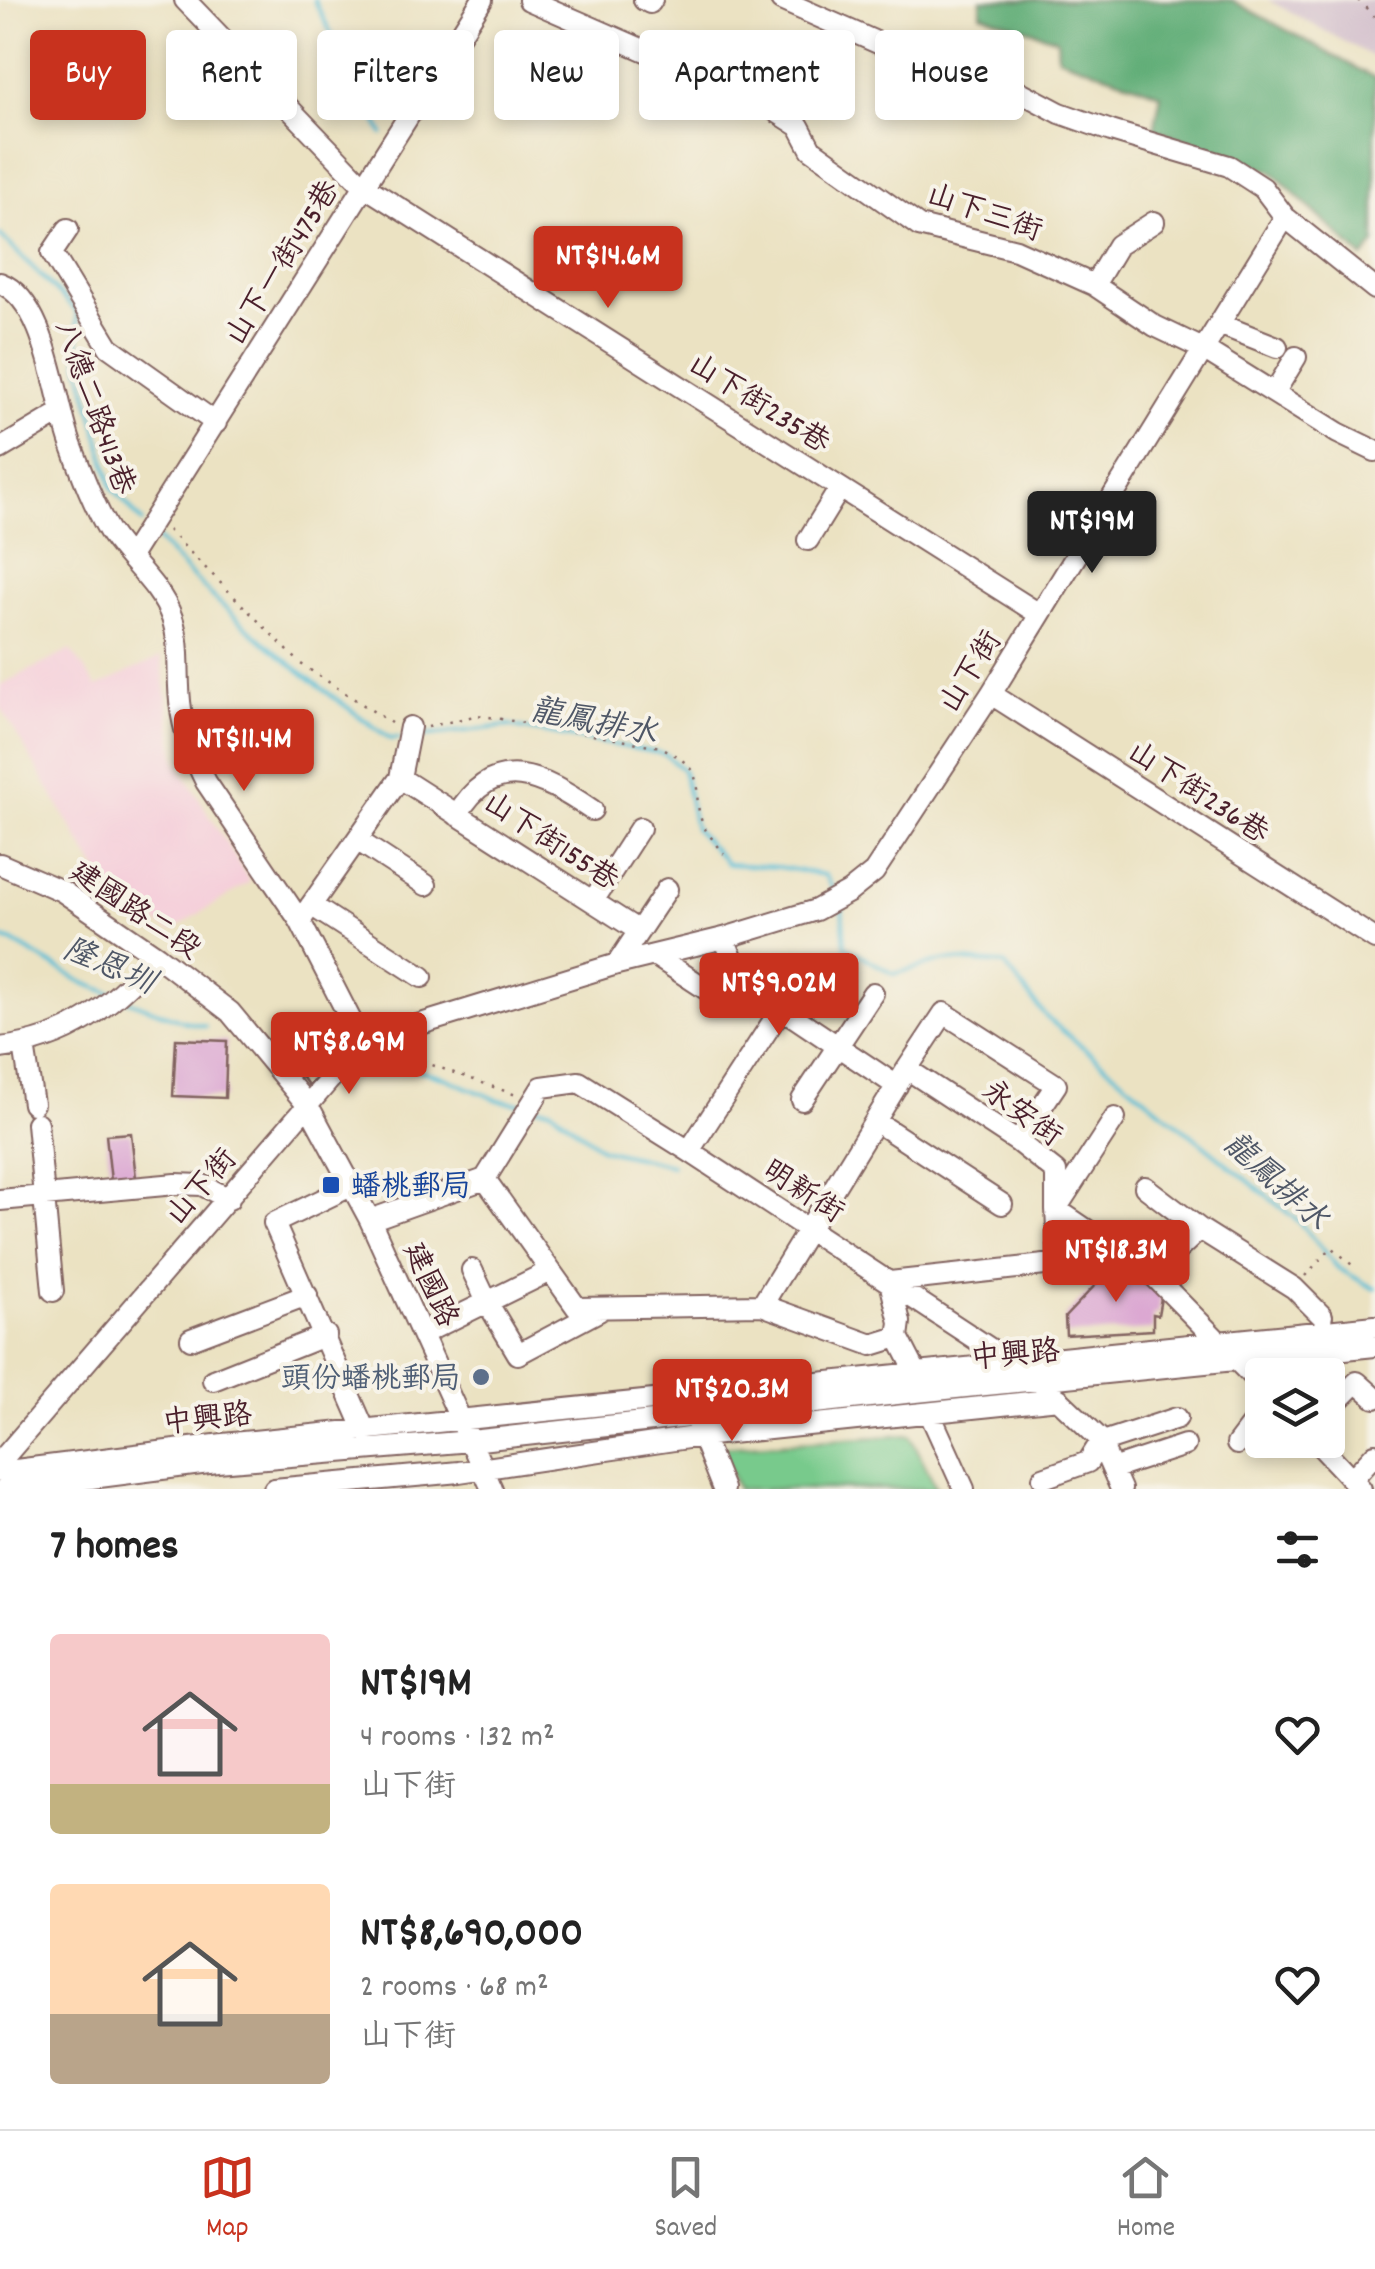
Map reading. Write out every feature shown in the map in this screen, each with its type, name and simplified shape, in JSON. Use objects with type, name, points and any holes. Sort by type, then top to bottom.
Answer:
[{"type":"street","name":"山下街235巷","points":[[184,0],[364,186],[1038,614]]},
{"type":"street","name":"山下一街475巷","points":[[134,550],[482,0]]},
{"type":"street","name":"山下三街","points":[[529,0],[760,102],[799,126],[812,149],[920,226],[1016,250],[1094,285],[1155,326],[1205,350],[1338,433],[1375,451]]},
{"type":"street","points":[[644,0],[652,0]]},
{"type":"street","points":[[793,2],[938,69],[1011,87],[1060,113],[1229,166],[1263,188],[1286,217],[1375,290]]},
{"type":"street","name":"山下街","points":[[724,938],[827,906],[874,872],[991,694],[1286,217]]},
{"type":"street","points":[[1094,285],[1118,245],[1154,222]]},
{"type":"street","points":[[68,229],[52,253],[109,347],[216,423]]},
{"type":"street","name":"八德二路413巷","points":[[0,283],[9,286],[27,308],[46,344],[71,445],[110,532],[134,550],[171,614],[181,711],[196,762],[206,782],[306,913],[357,1049]]},
{"type":"street","points":[[1219,324],[1286,352],[1274,393]]},
{"type":"street","points":[[0,449],[62,412]]},
{"type":"street","points":[[808,540],[840,488]]},
{"type":"street","name":"山下街236巷","points":[[991,694],[1375,939]]},
{"type":"street","points":[[408,737],[400,778],[306,913],[422,977]]},
{"type":"street","points":[[456,814],[468,794],[487,781],[509,776],[549,782],[592,810]]},
{"type":"street","name":"山下街155巷","points":[[400,778],[638,931]]},
{"type":"street","points":[[593,901],[640,828]]},
{"type":"street","points":[[357,840],[426,885]]},
{"type":"street","name":"建國路二段","points":[[0,864],[62,891],[158,956],[230,1012],[310,1107]]},
{"type":"street","points":[[618,964],[668,889]]},
{"type":"street","points":[[357,1049],[618,964],[724,938]]},
{"type":"street","name":"永安街","points":[[724,938],[742,982],[837,1046],[1018,1142],[1056,1172],[1056,1209]]},
{"type":"street","points":[[654,955],[709,991]]},
{"type":"street","points":[[0,1048],[24,1045],[72,1029],[120,996],[158,956]]},
{"type":"street","points":[[690,1150],[782,1009],[809,978]]},
{"type":"street","points":[[802,1100],[874,992]]},
{"type":"street","points":[[762,1305],[944,1012],[1056,1085],[1018,1142]]},
{"type":"street","points":[[24,1045],[53,1291]]},
{"type":"street","name":"山下街","points":[[0,1462],[357,1049]]},
{"type":"street","name":"明新街","points":[[534,1100],[578,1082],[690,1150],[890,1282],[1025,1372],[1058,1400],[1098,1436],[1122,1489]]},
{"type":"street","points":[[370,1220],[484,1179],[534,1100]]},
{"type":"street","name":"建國路","points":[[310,1107],[370,1220],[492,1489]]},
{"type":"street","points":[[1058,1264],[1056,1209],[1115,1118]]},
{"type":"street","points":[[875,1121],[1002,1204]]},
{"type":"street","points":[[484,1179],[577,1308],[762,1305],[872,1345],[898,1338]]},
{"type":"street","points":[[0,1200],[176,1184],[202,1186],[229,1199]]},
{"type":"street","points":[[350,1186],[274,1222],[365,1431]]},
{"type":"street","points":[[1145,1187],[1200,1228],[1294,1288],[1322,1316]]},
{"type":"street","points":[[1056,1209],[1152,1274],[1245,1368]]},
{"type":"street","points":[[1152,1274],[1200,1228]]},
{"type":"street","points":[[918,1374],[898,1338],[900,1322],[890,1282],[1090,1260]]},
{"type":"street","points":[[472,1270],[518,1354],[604,1308]]},
{"type":"street","points":[[422,1334],[550,1271]]},
{"type":"street","points":[[190,1339],[307,1294]]},
{"type":"street","name":"中興路","points":[[0,1472],[365,1431],[698,1426],[1217,1342],[1375,1326]]},
{"type":"street","points":[[212,1380],[326,1335]]},
{"type":"street","name":"中興路","points":[[5,1489],[918,1374],[1238,1360],[1375,1346]]},
{"type":"street","points":[[1345,1394],[1357,1382],[1375,1398]]},
{"type":"street","points":[[274,1489],[483,1468],[698,1426],[930,1414],[1058,1400]]},
{"type":"street","points":[[930,1414],[964,1489]]},
{"type":"street","points":[[1042,1478],[1088,1462],[1100,1443],[1176,1418]]},
{"type":"street","points":[[698,1426],[724,1489]]},
{"type":"street","points":[[1237,1444],[1245,1433]]},
{"type":"street","points":[[1112,1469],[1185,1445]]},
{"type":"street","points":[[1332,1458],[1356,1484],[1375,1454]]},
{"type":"path","points":[[1358,0],[1375,17]]},
{"type":"path","points":[[154,521],[301,664],[334,682],[408,737],[418,729],[478,715],[661,747],[680,757],[696,777],[704,826],[724,854]]},
{"type":"path","points":[[392,1050],[534,1100]]},
{"type":"path","points":[[1294,1288],[1332,1247],[1353,1266]]},
{"type":"shaded area","points":[[1268,0],[1375,0],[1375,58]]},
{"type":"shaded area","points":[[71,650],[97,687],[161,657],[176,760],[250,882],[171,931],[112,896],[0,706],[0,685]]},
{"type":"green space","points":[[981,0],[1231,0],[1375,78],[1375,244],[1363,258],[1271,171],[1154,129],[1161,94],[1058,57],[1057,39],[981,14]]},
{"type":"green space","points":[[910,1435],[937,1489],[738,1489],[719,1447]]},
{"type":"building","points":[[176,1039],[227,1041],[225,1098],[173,1096]]},
{"type":"building","points":[[317,1049],[331,1068],[308,1085],[294,1065]]},
{"type":"building","points":[[131,1133],[136,1178],[111,1181],[106,1135]]},
{"type":"building","points":[[1120,1259],[1162,1292],[1158,1315],[1153,1314],[1153,1330],[1066,1335],[1065,1317]]},
{"type":"waterway","points":[[314,0],[383,134]]},
{"type":"waterway","name":"龍鳳排水","points":[[0,235],[77,312],[79,362],[112,487],[142,522]]},
{"type":"waterway","name":"龍鳳排水","points":[[152,533],[207,591],[265,643],[391,739],[399,738]]},
{"type":"waterway","name":"龍鳳排水","points":[[413,737],[508,726],[664,754],[683,770],[695,829],[727,864],[825,875],[836,893]]},
{"type":"waterway","name":"龍鳳排水","points":[[842,906],[845,946],[894,974],[945,960],[1004,964],[1047,1018],[1299,1222],[1338,1268],[1375,1289]]},
{"type":"waterway","name":"隆恩圳","points":[[0,938],[84,983],[111,993]]},
{"type":"waterway","name":"隆恩圳","points":[[124,999],[205,1026]]},
{"type":"waterway","name":"隆恩圳","points":[[278,1040],[320,1043],[346,1050]]},
{"type":"waterway","name":"隆恩圳","points":[[360,1054],[440,1076],[498,1100],[522,1104]]},
{"type":"waterway","name":"隆恩圳","points":[[536,1107],[551,1109],[602,1149],[671,1165]]},
{"type":"place","name":"蟠桃郵局","points":[[331,1185]]},
{"type":"place","name":"頭份蟠桃郵局","points":[[481,1377]]}]
